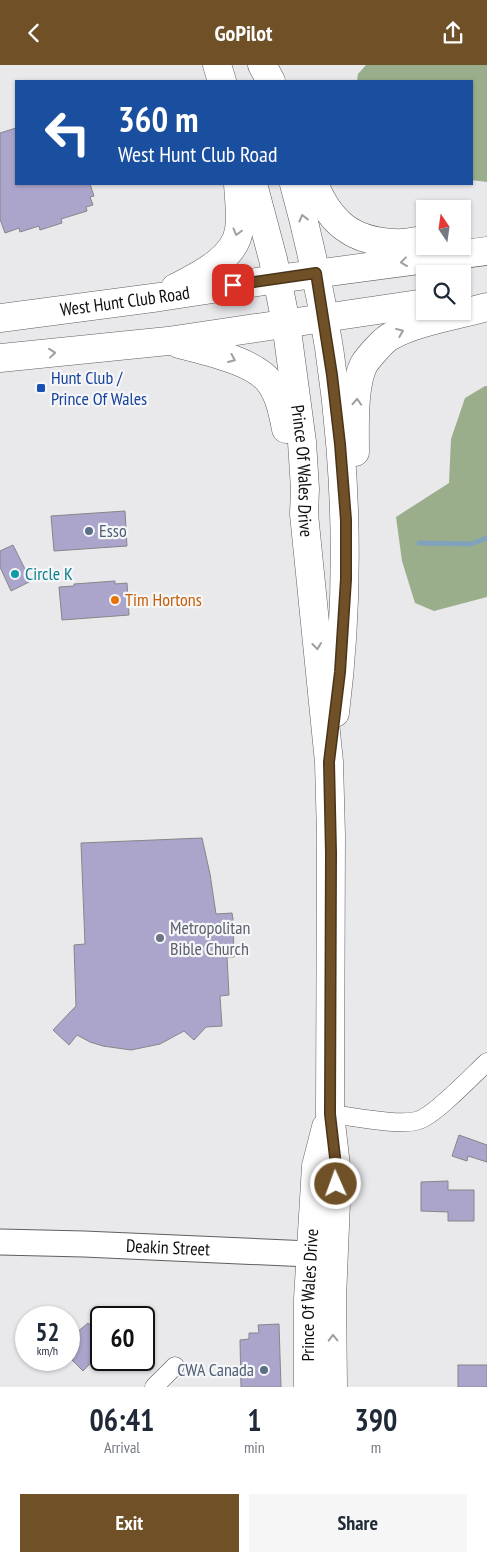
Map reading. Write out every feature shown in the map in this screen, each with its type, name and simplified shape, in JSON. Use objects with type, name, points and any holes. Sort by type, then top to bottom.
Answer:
[{"type":"main road","points":[[217,65],[222,80]]},
{"type":"main road","points":[[257,65],[263,80]]},
{"type":"main road","points":[[262,65],[270,80]]},
{"type":"main road","points":[[160,297],[206,271],[230,251],[239,233],[238,185]]},
{"type":"main road","name":"Prince Of Wales Drive","points":[[253,185],[286,323],[302,443],[305,489],[304,514],[329,762],[331,845],[330,1114],[336,1166],[336,1202],[308,1299],[308,1387]]},
{"type":"main road","name":"Prince Of Wales Drive","points":[[294,185],[316,273],[323,317],[333,385],[346,520],[346,570],[340,672],[329,762]]},
{"type":"main road","points":[[314,185],[322,201],[333,216],[352,234],[394,243],[416,241]]},
{"type":"main road","points":[[471,235],[487,234]]},
{"type":"main road","name":"West Hunt Club Road","points":[[0,318],[160,297],[316,273],[487,251]]},
{"type":"main road","points":[[471,297],[487,295]]},
{"type":"main road","points":[[0,357],[168,341],[416,304]]},
{"type":"main road","points":[[346,520],[354,484],[358,389],[365,363],[389,337],[423,324],[487,307]]},
{"type":"main road","points":[[168,341],[223,356],[259,372],[270,382],[278,398],[284,421],[304,514]]},
{"type":"main road","points":[[307,547],[330,551],[340,559],[346,570]]},
{"type":"main road","name":"Prince Of Wales Drive","points":[[322,1255],[332,1298],[333,1387]]},
{"type":"street","points":[[330,1114],[403,1123],[420,1120],[434,1111],[487,1062]]},
{"type":"street","name":"Deakin Street","points":[[0,1242],[322,1255]]},
{"type":"street","points":[[154,1387],[175,1366]]},
{"type":"green space","points":[[366,65],[487,65],[487,182],[473,180],[473,80],[357,80],[358,74]]},
{"type":"green space","points":[[487,386],[487,597],[434,611],[415,603],[402,561],[396,517],[449,483],[451,439],[465,398]]},
{"type":"building","points":[[15,128],[15,185],[90,185],[94,196],[90,197],[93,205],[86,207],[87,211],[61,219],[62,223],[40,230],[39,226],[20,232],[19,228],[5,233],[0,219],[0,133]]},
{"type":"building","name":"Esso","points":[[125,511],[127,546],[54,551],[51,516]]},
{"type":"building","name":"Circle K","points":[[13,545],[31,581],[11,591],[0,567],[0,551]]},
{"type":"building","name":"Circle K","points":[[115,581],[115,584],[127,583],[129,615],[62,620],[59,587]]},
{"type":"building","name":"Metropolitan Bible Church","points":[[202,838],[216,914],[232,913],[233,919],[234,957],[227,957],[229,995],[220,996],[222,1026],[206,1027],[194,1040],[184,1031],[160,1044],[131,1050],[103,1046],[77,1035],[69,1045],[53,1030],[76,1006],[74,945],[85,944],[81,843]]},
{"type":"building","points":[[459,1135],[487,1145],[487,1162],[468,1156],[467,1161],[452,1156]]},
{"type":"building","points":[[448,1181],[448,1190],[474,1190],[474,1221],[448,1221],[448,1212],[421,1211],[421,1182]]},
{"type":"building","points":[[88,1323],[90,1325],[90,1364],[83,1371],[80,1368],[80,1330]]},
{"type":"building","points":[[279,1324],[281,1387],[241,1387],[240,1340],[249,1339],[249,1333],[259,1333],[258,1325]]},
{"type":"building","points":[[458,1365],[487,1365],[487,1387],[458,1387]]},
{"type":"waterway","points":[[419,543],[471,544],[487,538]]},
{"type":"place","name":"Hunt Club / Prince Of Wales","points":[[41,388]]},
{"type":"place","name":"Esso","points":[[89,531]]},
{"type":"place","name":"Circle K","points":[[15,574]]},
{"type":"place","name":"Tim Hortons","points":[[115,600]]},
{"type":"place","name":"Metropolitan Bible Church","points":[[160,938]]},
{"type":"place","name":"CWA Canada","points":[[264,1370]]},
{"type":"route","points":[[233,285],[316,273],[332,375],[340,444],[346,520],[346,579],[340,672],[329,762],[331,853],[330,1114],[336,1166],[336,1184]]}]
